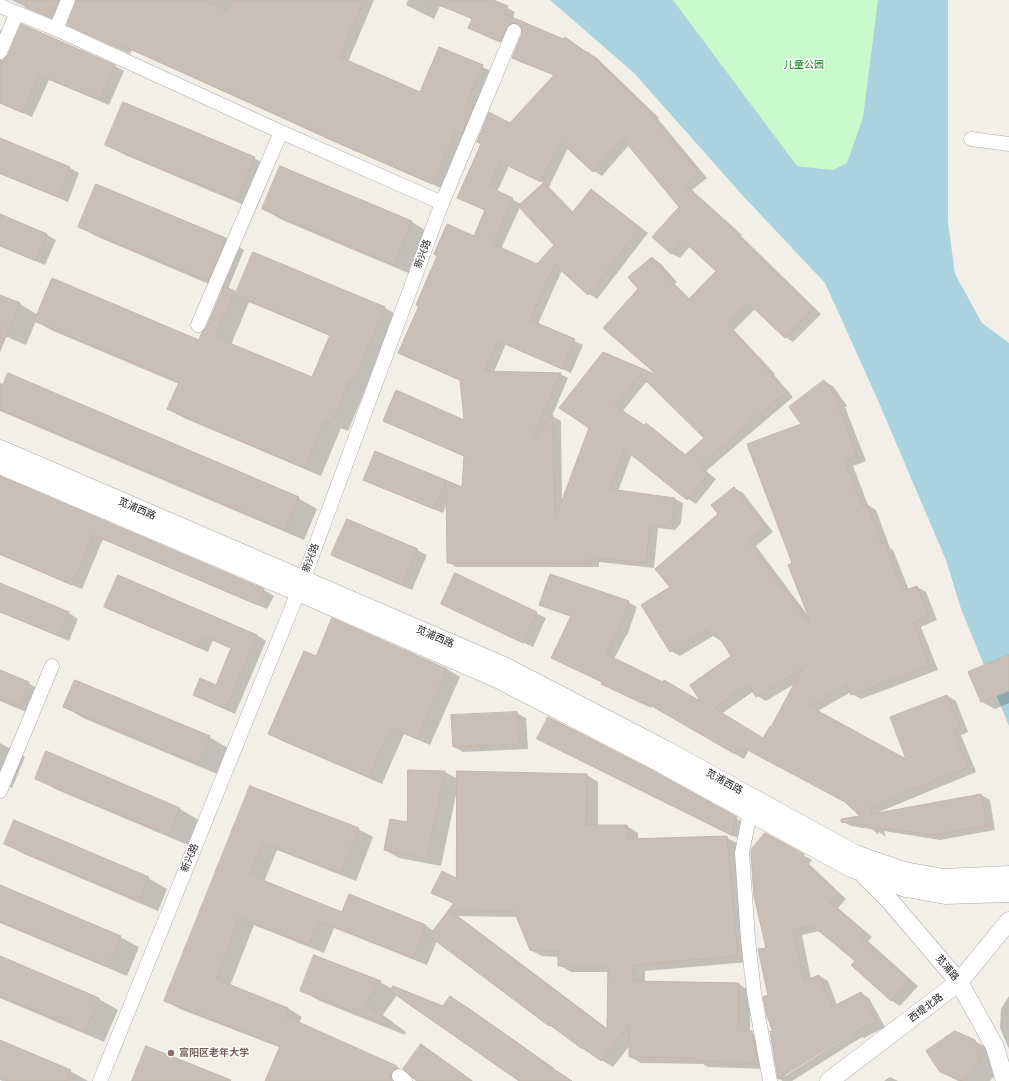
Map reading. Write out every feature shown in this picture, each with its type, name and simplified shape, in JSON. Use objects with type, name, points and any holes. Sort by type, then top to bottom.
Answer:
[{"type":"street","points":[[56,29],[68,0]]},
{"type":"street","points":[[0,6],[56,29],[442,203]]},
{"type":"street","points":[[0,52],[17,12]]},
{"type":"street","name":"新兴路","points":[[100,1081],[301,586],[442,203],[514,31]]},
{"type":"street","points":[[198,325],[282,132]]},
{"type":"street","points":[[971,139],[1009,144]]},
{"type":"street","name":"苋浦西路","points":[[0,450],[301,586],[500,680],[662,764],[750,812],[856,865]]},
{"type":"street","name":"苋浦西路","points":[[0,464],[301,586],[504,666],[666,750],[856,865]]},
{"type":"street","points":[[0,792],[52,666]]},
{"type":"street","points":[[750,812],[742,853],[747,923],[754,993],[770,1081]]},
{"type":"street","points":[[856,865],[944,878],[1009,875]]},
{"type":"street","points":[[856,865],[906,888],[945,895],[1009,893]]},
{"type":"street","name":"苋浦路","points":[[856,865],[890,901],[959,982],[995,1047],[1005,1081]]},
{"type":"street","name":"西堤北路","points":[[829,1081],[959,982],[1009,921]]},
{"type":"green space","name":"儿童公园","points":[[673,0],[878,0],[863,117],[847,163],[833,170],[797,166]]},
{"type":"water","points":[[550,0],[673,0],[797,166],[833,170],[847,163],[863,117],[878,0],[948,0],[948,222],[955,274],[982,323],[1009,343],[1009,726],[961,609],[946,560],[876,396],[825,283],[744,197],[634,73]]},
{"type":"building","points":[[28,0],[59,0],[51,18],[25,7]]},
{"type":"building","points":[[76,0],[203,0],[227,11],[231,0],[364,0],[340,57],[420,92],[439,47],[483,65],[467,102],[474,105],[462,134],[456,131],[432,184],[123,46],[122,50],[67,25]]},
{"type":"building","points":[[428,0],[493,0],[508,6],[505,14],[563,39],[565,37],[587,53],[588,52],[651,113],[650,114],[699,173],[685,185],[734,230],[733,231],[813,309],[785,338],[748,303],[727,325],[768,369],[767,370],[786,392],[699,466],[708,474],[687,500],[624,449],[609,489],[675,498],[673,518],[666,526],[650,524],[646,563],[591,558],[591,562],[447,563],[446,481],[434,509],[363,480],[375,451],[462,487],[464,456],[383,421],[396,390],[464,420],[460,380],[398,353],[419,306],[416,305],[437,256],[434,254],[447,224],[474,236],[485,210],[457,198],[481,144],[477,142],[489,112],[510,123],[554,75],[512,58],[522,34],[521,26],[518,23],[509,25],[500,42],[468,28],[472,19]],"holes":[[[623,139],[679,207],[652,237],[671,254],[683,241],[716,271],[688,300],[668,279],[669,277],[652,257],[628,277],[638,289],[603,328],[657,375],[603,352],[559,408],[589,428],[555,519],[553,415],[535,438],[533,436],[561,373],[485,371],[498,341],[562,369],[575,339],[530,320],[555,265],[588,295],[640,228],[591,189],[572,213],[543,183],[518,206],[554,245],[537,264],[493,244],[513,198],[489,187],[500,162],[541,182],[560,142],[593,172]],[[640,375],[704,438],[685,455],[646,423],[644,425],[615,406]]]},
{"type":"building","points":[[21,24],[115,65],[100,100],[39,75],[23,113],[0,103],[0,66],[8,55]]},
{"type":"building","points":[[123,102],[255,157],[237,200],[105,145]]},
{"type":"building","points":[[0,138],[70,167],[58,197],[0,173]]},
{"type":"building","points":[[280,166],[412,221],[394,265],[262,209]]},
{"type":"building","points":[[96,184],[226,238],[208,281],[78,227]]},
{"type":"building","points":[[0,214],[47,234],[36,261],[0,246]]},
{"type":"building","points":[[253,252],[385,307],[354,382],[350,380],[332,422],[325,420],[305,468],[167,409],[179,382],[34,321],[52,278],[199,340],[202,332],[206,328],[224,286],[235,291],[215,337],[312,377],[330,335],[235,295]]},
{"type":"building","points":[[0,295],[20,303],[0,351]]},
{"type":"building","points":[[8,373],[299,497],[285,530],[0,409],[0,392]]},
{"type":"building","points":[[824,380],[839,400],[837,402],[857,456],[845,461],[862,506],[867,504],[882,544],[885,543],[903,591],[917,586],[929,615],[913,622],[930,665],[851,695],[847,685],[809,706],[906,759],[890,717],[947,695],[960,727],[953,730],[968,767],[870,807],[872,814],[981,794],[987,826],[931,835],[876,827],[878,834],[870,826],[841,822],[841,819],[860,816],[845,802],[740,746],[735,754],[643,701],[642,703],[601,684],[602,682],[551,658],[571,616],[539,605],[550,574],[629,601],[618,632],[606,654],[663,682],[664,680],[700,701],[690,685],[731,656],[716,632],[711,636],[706,630],[670,652],[641,605],[670,587],[655,569],[718,514],[711,505],[734,487],[765,527],[748,541],[810,624],[811,623],[788,565],[792,563],[747,444],[801,424],[789,407]],"holes":[[[802,669],[771,727],[770,726],[763,738],[714,708],[748,684],[756,697]]]},
{"type":"building","points":[[0,476],[264,589],[258,605],[93,535],[72,585],[0,554]]},
{"type":"building","points":[[347,519],[418,549],[402,585],[331,555]]},
{"type":"building","points":[[455,573],[537,612],[523,643],[441,604]]},
{"type":"building","points":[[118,575],[257,635],[226,709],[193,695],[200,678],[216,685],[231,648],[203,636],[198,647],[104,607]]},
{"type":"building","points":[[0,583],[69,612],[59,636],[0,612]]},
{"type":"building","points":[[332,618],[447,669],[417,739],[391,727],[369,777],[268,734],[304,651],[316,656]]},
{"type":"building","points":[[1009,655],[1009,691],[981,702],[968,672]]},
{"type":"building","points":[[0,670],[29,682],[19,707],[0,699]]},
{"type":"building","points":[[75,680],[210,736],[198,764],[63,707]]},
{"type":"building","points":[[517,712],[519,744],[453,747],[451,715]]},
{"type":"building","points":[[548,717],[657,773],[737,817],[733,826],[733,836],[537,739]]},
{"type":"building","points":[[46,751],[180,808],[169,835],[35,779]]},
{"type":"building","points":[[408,770],[445,771],[427,859],[384,850],[390,819],[407,822]]},
{"type":"building","points":[[457,771],[587,774],[586,825],[627,825],[627,839],[727,836],[738,956],[633,965],[634,981],[739,983],[738,1031],[752,1031],[758,1063],[695,1061],[695,1058],[629,1057],[629,1024],[601,1061],[550,1025],[549,1026],[429,936],[454,903],[431,893],[442,871],[456,878]],"holes":[[[449,910],[514,911],[530,950],[558,951],[558,966],[608,966],[607,1029]]]},
{"type":"building","points":[[250,786],[359,828],[341,873],[263,843],[250,875],[342,912],[349,894],[426,925],[413,958],[319,921],[309,945],[239,918],[216,979],[288,1008],[285,1016],[397,1066],[391,1074],[390,1081],[265,1081],[280,1046],[164,1001]]},
{"type":"building","points":[[14,820],[149,877],[139,901],[4,844]]},
{"type":"building","points":[[765,833],[804,854],[801,859],[838,893],[830,903],[864,931],[860,936],[909,981],[891,1001],[851,965],[855,961],[813,926],[793,930],[804,981],[819,975],[832,1007],[861,992],[877,1022],[854,1032],[778,1079],[770,1031],[773,1032],[767,1016],[763,997],[768,995],[758,949],[766,948],[754,896],[751,854],[751,850]]},
{"type":"building","points":[[0,885],[121,936],[108,967],[0,921]]},
{"type":"building","points":[[314,955],[381,981],[365,1004],[388,1021],[386,1025],[300,991]]},
{"type":"building","points":[[0,956],[99,998],[85,1032],[0,996]]},
{"type":"building","points":[[393,986],[443,1006],[450,996],[536,1056],[535,1057],[572,1081],[519,1081],[390,991]]},
{"type":"building","points":[[955,1031],[975,1040],[980,1060],[962,1081],[940,1072],[926,1051]]},
{"type":"building","points":[[0,1040],[71,1070],[66,1081],[8,1081],[0,1078]]},
{"type":"building","points":[[421,1044],[472,1081],[417,1081],[403,1069]]},
{"type":"building","points":[[146,1046],[231,1080],[132,1081]]},
{"type":"place","name":"富阳区老年大学","points":[[171,1053]]}]
